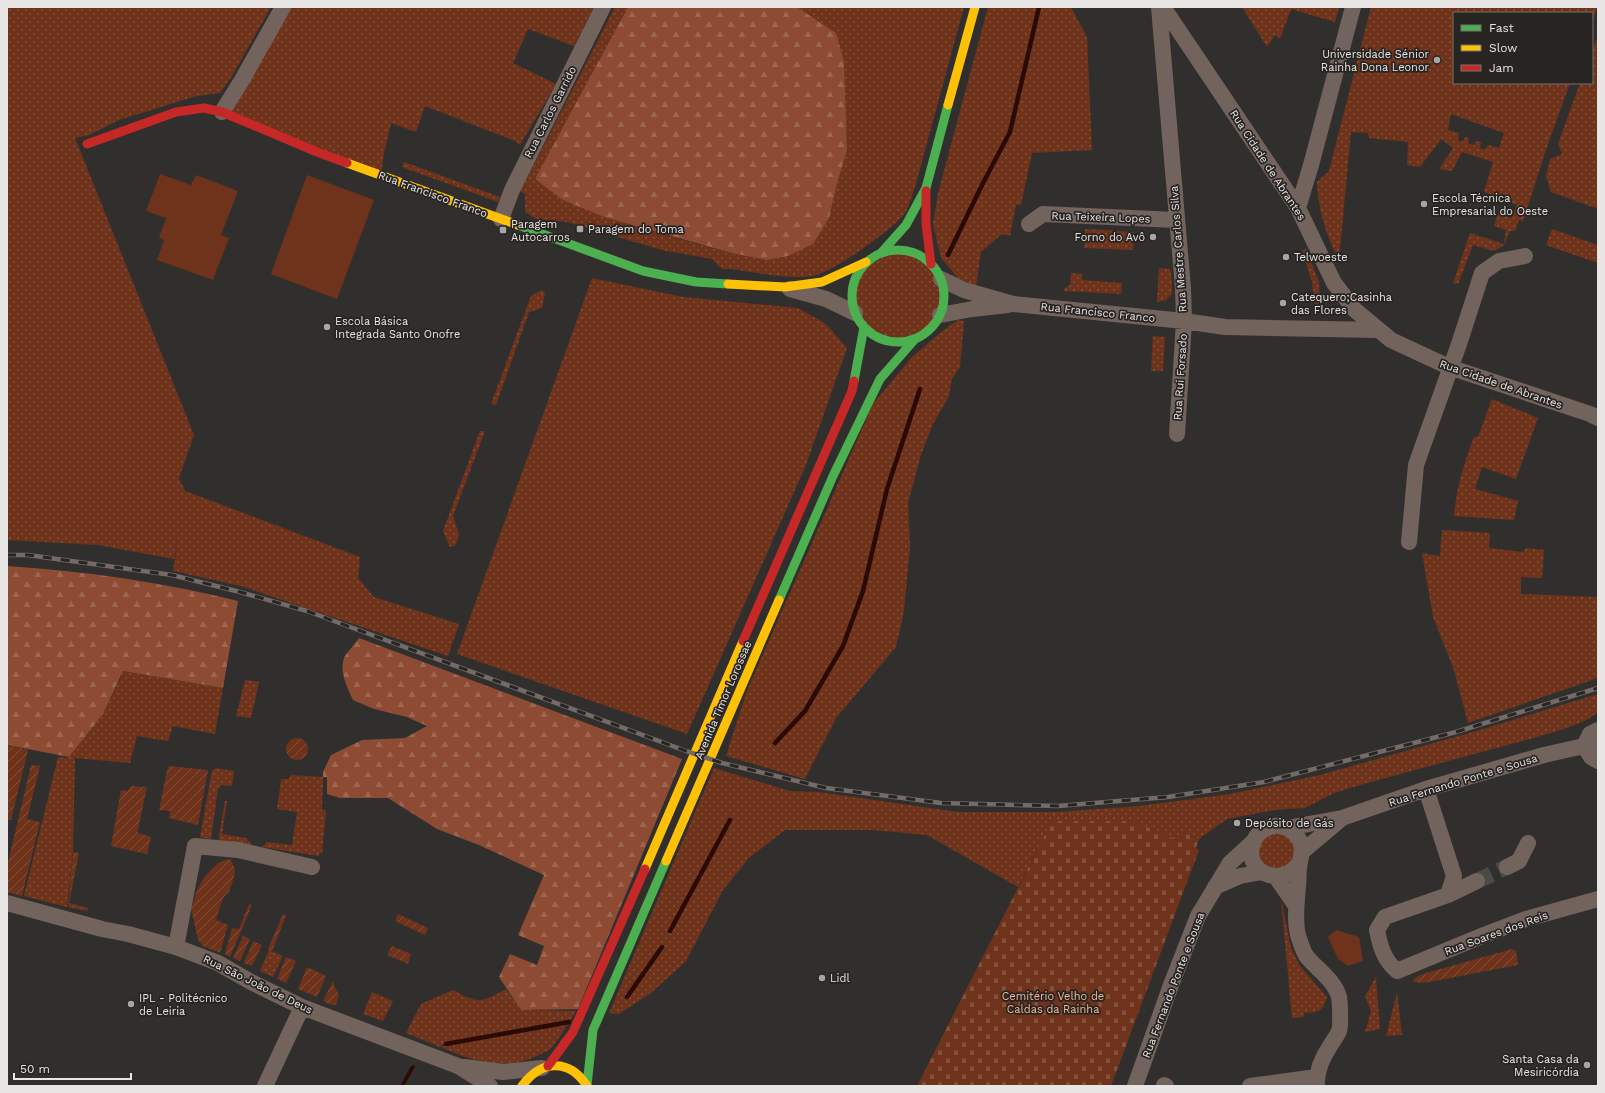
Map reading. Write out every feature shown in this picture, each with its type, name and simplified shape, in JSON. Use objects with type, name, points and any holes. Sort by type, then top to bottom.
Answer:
[{"type":"main road","points":[[881,253],[906,225],[926,188],[974,7]]},
{"type":"main road","name":"Rua Francisco Franco","points":[[87,144],[176,112],[204,108],[222,112],[317,152],[643,271],[696,282],[785,287],[822,282],[866,262]]},
{"type":"main road","points":[[926,188],[926,224],[931,264]]},
{"type":"main road","points":[[890,250],[908,251],[924,258],[931,264],[941,279],[944,297],[940,315],[930,330],[915,339],[897,342],[882,340],[864,328],[854,313],[852,304],[852,286],[855,277],[866,262],[881,253],[890,250]]},
{"type":"main road","name":"Avenida Timor Lorossae","points":[[522,1086],[529,1075],[545,1067],[573,1032],[852,391],[864,328]]},
{"type":"main road","name":"Avenida Timor Lorossae","points":[[587,1085],[593,1030],[832,476],[880,379],[915,339]]},
{"type":"main road","points":[[545,1067],[556,1065],[570,1068],[581,1077],[587,1085]]},
{"type":"street","points":[[222,112],[242,80],[283,7]]},
{"type":"street","name":"Rua Carlos Garrido","points":[[501,219],[512,190],[603,7]]},
{"type":"street","name":"Rua Mestre Carlos Silva","points":[[1159,7],[1176,220],[1182,270],[1184,320],[1225,327],[1378,330]]},
{"type":"street","name":"Rua Cidade de Abrantes","points":[[1163,7],[1298,208],[1334,283],[1355,310],[1390,340],[1450,368],[1595,415]]},
{"type":"street","points":[[1298,208],[1353,7]]},
{"type":"street","name":"Rua Teixeira Lopes","points":[[1028,224],[1044,214],[1176,220]]},
{"type":"street","points":[[1409,542],[1416,465],[1482,274],[1499,261],[1525,256]]},
{"type":"street","points":[[941,279],[964,290],[1013,304]]},
{"type":"street","points":[[785,287],[826,299],[854,313]]},
{"type":"street","points":[[940,315],[1013,304]]},
{"type":"street","name":"Rua Francisco Franco","points":[[1013,304],[1184,320]]},
{"type":"street","name":"Rua Rui Forsado","points":[[1177,434],[1184,320]]},
{"type":"street","points":[[1598,730],[1590,734],[1591,757],[1598,761]]},
{"type":"street","name":"Rua Fernando Ponte e Sousa","points":[[1342,818],[1426,789],[1544,755],[1591,746]]},
{"type":"street","points":[[1426,789],[1454,876],[1448,895]]},
{"type":"street","points":[[1296,906],[1269,874],[1254,861],[1252,848],[1254,841],[1258,834],[1264,829],[1272,826],[1287,828],[1342,818]]},
{"type":"street","points":[[1215,886],[1240,876],[1290,873],[1296,868],[1301,857],[1342,818]]},
{"type":"street","points":[[1250,1086],[1317,1082],[1326,1053],[1340,1030],[1339,997],[1328,979],[1306,956],[1298,934],[1296,906],[1301,857],[1298,838],[1287,828]]},
{"type":"street","name":"Rua Fernando Ponte e Sousa","points":[[1135,1086],[1171,985],[1198,916],[1230,863],[1254,841]]},
{"type":"street","points":[[1508,867],[1519,861],[1528,843]]},
{"type":"street","points":[[176,947],[195,846],[238,850],[312,867]]},
{"type":"street","points":[[1448,895],[1477,881]]},
{"type":"street","name":"Rua Soares dos Reis","points":[[1448,895],[1385,917],[1377,930],[1381,948],[1389,965],[1397,971],[1526,919],[1598,899]]},
{"type":"street","name":"Rua São João de Deus","points":[[7,903],[102,929],[128,934],[176,947],[218,963],[251,982],[302,1007],[458,1066]]},
{"type":"street","points":[[265,1086],[302,1007]]},
{"type":"street","points":[[458,1066],[503,1072],[545,1067]]},
{"type":"street","points":[[458,1066],[490,1086]]},
{"type":"green space","points":[[7,7],[271,7],[232,76],[220,93],[196,96],[119,120],[89,135],[75,138],[194,435],[179,478],[185,491],[360,557],[358,578],[374,597],[459,624],[448,656],[241,586],[173,571],[179,527],[174,559],[98,545],[7,540]]},
{"type":"green space","points":[[283,7],[594,7],[574,46],[528,29],[513,63],[556,84],[520,145],[515,141],[425,106],[416,132],[391,123],[384,153],[381,175],[222,112]]},
{"type":"green space","points":[[615,7],[628,7],[535,180],[604,217],[732,253],[766,260],[829,218],[847,150],[844,61],[836,33],[797,7],[964,7],[915,187],[905,213],[899,220],[864,248],[825,272],[807,277],[786,277],[722,269],[712,259],[662,250],[567,222],[536,219],[525,212],[525,194],[518,190],[524,184]]},
{"type":"green space","points":[[628,7],[797,7],[836,33],[844,61],[847,150],[829,218],[813,244],[788,256],[766,260],[732,253],[604,217],[563,200],[535,179]]},
{"type":"green space","points":[[988,7],[1071,7],[1087,37],[1092,150],[1032,153],[1021,205],[1016,204],[1010,236],[1002,234],[981,252],[976,286],[959,279],[941,258],[933,224],[938,193]]},
{"type":"green space","points":[[1242,7],[1339,7],[1335,22],[1291,9],[1280,39],[1275,35],[1267,47]]},
{"type":"green space","points":[[1371,7],[1597,7],[1593,21],[1593,12],[1453,12],[1453,84],[1570,84],[1523,221],[1519,220],[1515,231],[1510,231],[1504,245],[1494,251],[1473,245],[1458,284],[1453,283],[1470,233],[1504,244],[1506,230],[1494,226],[1498,213],[1511,218],[1517,205],[1484,192],[1493,162],[1462,152],[1452,171],[1439,169],[1453,148],[1441,139],[1420,167],[1407,165],[1408,142],[1369,138],[1368,133],[1351,132],[1339,260],[1330,241],[1321,212],[1317,182],[1329,171]],"holes":[[[1451,114],[1504,133],[1499,148],[1488,145],[1485,150],[1480,148],[1481,142],[1476,141],[1474,145],[1468,143],[1469,138],[1465,137],[1462,142],[1458,140],[1459,133],[1448,130]]]},
{"type":"green space","points":[[1598,35],[1598,209],[1551,192],[1546,176],[1550,159],[1562,154],[1558,144],[1580,84],[1593,84],[1593,48]]},
{"type":"green space","points":[[404,162],[500,197],[498,202],[402,167]]},
{"type":"green space","points":[[160,174],[191,185],[196,175],[238,191],[221,235],[229,238],[213,280],[157,260],[164,240],[159,238],[166,218],[146,211]]},
{"type":"green space","points":[[307,175],[374,200],[337,299],[271,274]]},
{"type":"green space","points":[[1085,229],[1134,232],[1133,250],[1084,248]]},
{"type":"green space","points":[[1552,229],[1598,245],[1598,263],[1546,245]]},
{"type":"green space","points":[[899,249],[916,253],[931,264],[943,288],[944,297],[940,315],[930,330],[923,335],[906,342],[882,340],[873,335],[852,304],[855,277],[890,250]]},
{"type":"green space","points":[[1306,249],[1319,282],[1320,305],[1315,306],[1312,282],[1302,250]]},
{"type":"green space","points":[[1159,268],[1170,269],[1172,294],[1166,300],[1157,302]]},
{"type":"green space","points":[[1071,273],[1082,274],[1082,280],[1122,283],[1121,294],[1065,291],[1063,289],[1070,285]]},
{"type":"green space","points":[[592,278],[683,297],[798,308],[826,324],[847,348],[806,465],[687,734],[457,654]]},
{"type":"green space","points":[[541,290],[545,292],[542,308],[529,312],[496,405],[491,404],[531,296]]},
{"type":"green space","points":[[958,320],[964,321],[960,367],[952,379],[949,396],[933,424],[921,455],[908,503],[910,546],[904,611],[896,647],[836,718],[805,779],[726,756],[746,693],[873,404],[911,358],[940,333]]},
{"type":"green space","points":[[1153,336],[1165,337],[1163,371],[1151,371]]},
{"type":"green space","points":[[1492,399],[1538,418],[1516,479],[1482,467],[1475,489],[1518,501],[1514,520],[1454,516],[1461,476],[1467,457],[1474,437],[1478,437]]},
{"type":"green space","points":[[480,431],[485,431],[453,516],[459,534],[456,544],[452,547],[449,546],[443,531]]},
{"type":"green space","points":[[1442,530],[1490,533],[1489,548],[1523,552],[1526,548],[1544,550],[1542,578],[1521,577],[1521,594],[1598,597],[1598,678],[1468,723],[1454,670],[1433,617],[1422,553],[1440,556]]},
{"type":"green space","points":[[7,566],[123,578],[181,588],[238,601],[223,688],[123,671],[103,714],[69,757],[7,745]]},
{"type":"green space","points":[[359,638],[682,759],[578,1009],[521,1010],[499,977],[510,954],[537,965],[544,946],[518,935],[544,875],[479,845],[437,829],[388,798],[340,798],[327,794],[327,777],[323,777],[323,772],[331,755],[362,740],[405,738],[427,726],[407,717],[374,709],[353,700],[344,678],[342,667],[345,656]]},
{"type":"green space","points":[[122,671],[223,688],[215,734],[173,726],[168,741],[137,736],[130,763],[75,758],[73,851],[67,907],[24,896],[58,757],[68,758],[103,714],[121,677]]},
{"type":"green space","points":[[245,680],[259,682],[251,718],[236,716]]},
{"type":"green space","points":[[1598,694],[1598,712],[1581,722],[1568,727],[1346,789],[1332,794],[1305,808],[1274,810],[1227,819],[1199,839],[1183,832],[1179,841],[1133,821],[1052,821],[1018,887],[927,835],[873,830],[785,830],[749,858],[723,890],[686,961],[651,993],[619,1014],[609,1013],[714,768],[790,791],[818,792],[958,812],[1057,812],[1140,806],[1230,794],[1320,775],[1480,730]]},
{"type":"green space","points":[[297,738],[305,741],[308,749],[305,757],[297,760],[289,757],[286,749],[289,741]]},
{"type":"green space","points":[[7,745],[28,750],[11,820],[7,820]]},
{"type":"green space","points":[[31,765],[40,766],[27,819],[40,822],[22,896],[7,892],[7,867]]},
{"type":"green space","points":[[168,766],[208,770],[198,825],[169,818],[170,811],[159,810]]},
{"type":"green space","points":[[215,768],[234,771],[232,786],[222,785],[218,789],[211,839],[200,837],[212,770]]},
{"type":"green space","points":[[291,775],[323,777],[322,810],[326,810],[322,853],[319,853],[319,856],[262,847],[267,842],[292,845],[297,812],[277,809],[281,779],[289,779]]},
{"type":"green space","points":[[131,786],[147,787],[138,833],[151,837],[147,854],[111,846],[121,790],[128,791]]},
{"type":"green space","points":[[225,801],[227,801],[222,834],[246,838],[254,847],[218,842]]},
{"type":"green space","name":"Cemitério Velho de Caldas da Rainha","points":[[1052,821],[1133,821],[1179,841],[1182,832],[1199,839],[1196,848],[1199,850],[1111,1086],[917,1086]]},
{"type":"green space","points":[[1276,830],[1299,845],[1289,871],[1262,868],[1257,844],[1263,838]]},
{"type":"green space","points":[[73,852],[79,853],[69,903],[88,908],[87,911],[68,907]]},
{"type":"green space","points":[[228,859],[231,860],[235,869],[229,892],[222,901],[216,920],[228,925],[220,953],[203,946],[198,940],[191,909],[197,890],[205,876],[218,863]]},
{"type":"green space","points":[[1281,899],[1291,948],[1300,966],[1327,997],[1319,1011],[1304,1013],[1303,1017],[1292,1018]]},
{"type":"green space","points":[[249,904],[252,905],[230,957],[225,954],[232,928],[239,929]]},
{"type":"green space","points":[[283,914],[286,916],[272,951],[268,949]]},
{"type":"green space","points":[[398,914],[428,928],[425,935],[395,921]]},
{"type":"green space","points":[[1336,930],[1359,937],[1363,961],[1348,966],[1338,959],[1328,937]]},
{"type":"green space","points":[[243,936],[250,939],[240,961],[233,958]]},
{"type":"green space","points":[[253,941],[262,945],[252,966],[244,963]]},
{"type":"green space","points":[[392,946],[411,954],[408,964],[387,955]]},
{"type":"green space","points":[[1512,949],[1516,951],[1518,965],[1429,982],[1420,983],[1412,981],[1418,976],[1426,973]]},
{"type":"green space","points":[[269,950],[283,956],[273,977],[260,971]]},
{"type":"green space","points":[[286,957],[296,961],[286,983],[277,979]]},
{"type":"green space","points":[[307,967],[326,976],[317,997],[298,989]]},
{"type":"green space","points":[[1376,977],[1380,1029],[1365,1032],[1371,1011],[1365,996]]},
{"type":"green space","points":[[333,981],[339,995],[336,1005],[323,1001]]},
{"type":"green space","points":[[506,989],[521,1010],[576,1011],[560,1037],[549,1050],[526,1060],[514,1063],[489,1063],[465,1057],[441,1047],[446,1044],[491,1035],[445,1043],[440,1047],[406,1033],[421,1004],[453,990],[468,998],[480,1000],[491,997]]},
{"type":"green space","points":[[372,992],[393,1001],[383,1021],[363,1014]]},
{"type":"green space","points":[[1397,992],[1402,1035],[1386,1036]]},
{"type":"shaded area","points":[[414,1065],[415,1067],[404,1086],[400,1086],[411,1066]]},
{"type":"waterway","points":[[948,255],[1010,132],[1039,7]]},
{"type":"waterway","points":[[775,743],[805,711],[843,646],[863,591],[887,489],[920,389]]},
{"type":"waterway","points":[[670,931],[730,820]]},
{"type":"waterway","points":[[627,997],[662,947]]},
{"type":"waterway","points":[[446,1044],[569,1022]]},
{"type":"tunnel","points":[[1477,881],[1507,867]]},
{"type":"railway","points":[[7,555],[28,555],[172,575],[240,592],[307,611],[722,763],[826,788],[941,803],[1058,806],[1168,797],[1264,782],[1456,732],[1598,688]]},
{"type":"traffic: fast","points":[[881,253],[906,225],[926,188],[948,105]]},
{"type":"traffic: fast","points":[[518,225],[643,271],[696,282],[728,284]]},
{"type":"traffic: fast","points":[[898,250],[916,253],[931,263],[941,278],[944,296],[941,314],[931,329],[916,339],[898,342],[880,339],[865,329],[855,314],[852,296],[855,278],[865,263],[880,253],[898,250]]},
{"type":"traffic: fast","points":[[854,381],[864,327]]},
{"type":"traffic: fast","points":[[779,600],[833,476],[880,379],[915,339]]},
{"type":"traffic: fast","points":[[587,1085],[593,1030],[666,861]]},
{"type":"traffic: slow","points":[[948,105],[975,7]]},
{"type":"traffic: slow","points":[[347,163],[518,225]]},
{"type":"traffic: slow","points":[[728,284],[785,287],[822,282],[866,262]]},
{"type":"traffic: slow","points":[[666,861],[779,600]]},
{"type":"traffic: slow","points":[[645,869],[743,641]]},
{"type":"traffic: slow","points":[[522,1086],[538,1071],[546,1067],[555,1066],[564,1067],[572,1071],[580,1077],[587,1086]]},
{"type":"traffic: jam","points":[[87,144],[176,112],[204,108],[222,112],[347,163]]},
{"type":"traffic: jam","points":[[926,191],[926,224],[931,264]]},
{"type":"traffic: jam","points":[[743,641],[852,391],[854,381]]},
{"type":"traffic: jam","points":[[548,1066],[573,1032],[645,869]]},
{"type":"place","name":"Universidade Sénior Rainha Dona Leonor","points":[[1437,60]]},
{"type":"place","name":"Escola Técnica Empresarial do Oeste","points":[[1424,204]]},
{"type":"place","name":"Paragem do Toma","points":[[580,229]]},
{"type":"place","name":"Paragem Autocarros","points":[[503,230]]},
{"type":"place","name":"Forno do Avô","points":[[1153,237]]},
{"type":"place","name":"Telwoeste","points":[[1286,257]]},
{"type":"place","name":"Catequero;Casinha das Flores","points":[[1283,303]]},
{"type":"place","name":"Escola Básica Integrada Santo Onofre","points":[[327,327]]},
{"type":"place","name":"Depósito de Gás","points":[[1237,823]]},
{"type":"place","name":"Lidl","points":[[822,978]]},
{"type":"place","name":"IPL - Politécnico de Leiria","points":[[131,1004]]},
{"type":"place","name":"Santa Casa da Mesiricórdia","points":[[1587,1065]]}]
